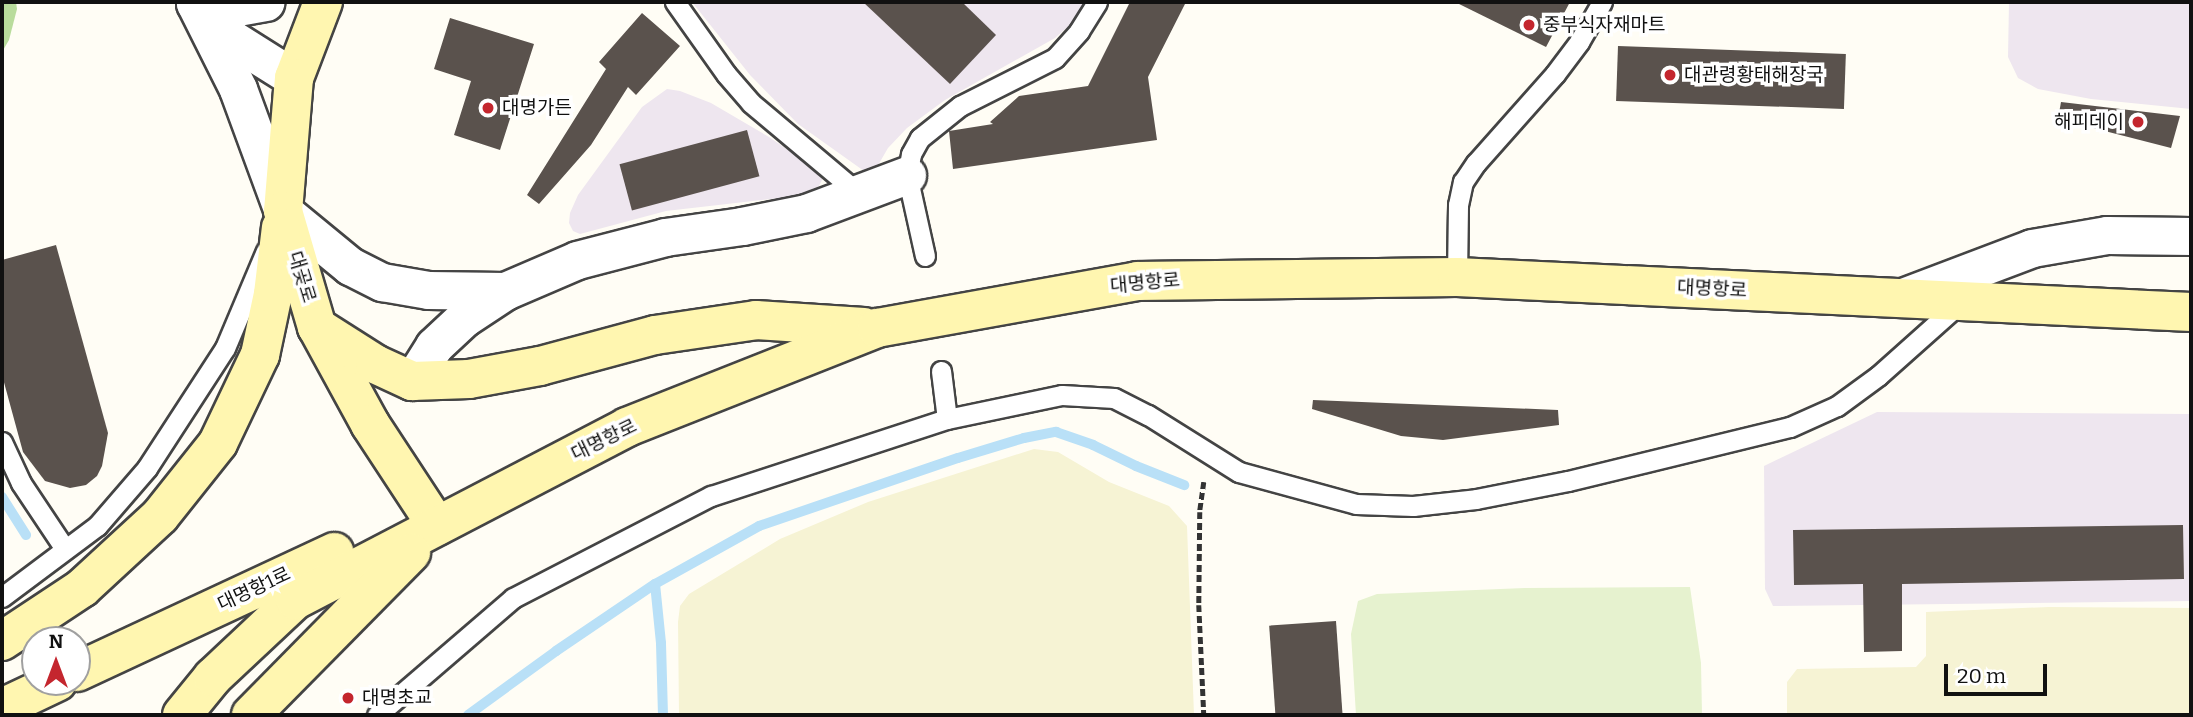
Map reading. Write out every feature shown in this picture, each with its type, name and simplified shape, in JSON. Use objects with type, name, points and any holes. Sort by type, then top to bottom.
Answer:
[{"type":"main road","name":"대곶로","points":[[323,2],[294,78],[286,145],[283,211],[317,327],[370,424],[437,526]]},
{"type":"main road","points":[[2,641],[82,588],[160,516],[218,443],[260,355],[273,294],[283,211]]},
{"type":"main road","name":"대명항로","points":[[182,715],[214,677],[295,600],[627,427],[877,328],[1137,281],[1457,277],[2191,312]]},
{"type":"main road","points":[[317,327],[375,364],[412,381],[469,379],[540,366],[655,335],[756,320],[877,328]]},
{"type":"main road","name":"대명항로","points":[[251,715],[437,526]]},
{"type":"main road","name":"대명항1로","points":[[91,666],[361,540],[437,526]]},
{"type":"main road","points":[[2,708],[27,696]]},
{"type":"street","points":[[194,2],[232,8],[265,2]]},
{"type":"street","points":[[194,2],[232,39],[294,78]]},
{"type":"street","points":[[194,2],[243,100],[283,211],[332,253],[382,282],[428,290],[505,291]]},
{"type":"street","points":[[412,381],[434,346],[464,318],[505,291],[577,260],[665,237],[806,213],[856,191],[907,175]]},
{"type":"street","name":"대명항로","points":[[1900,298],[1976,267],[2043,246],[2107,235],[2191,236]]},
{"type":"lane","points":[[675,2],[726,74],[751,103],[856,191]]},
{"type":"lane","points":[[925,256],[907,175],[911,154],[920,138],[960,106],[1055,58],[1067,47],[1097,2]]},
{"type":"lane","points":[[1457,277],[1458,205],[1463,182],[1476,163],[1548,83],[1579,42],[1602,2]]},
{"type":"lane","points":[[2,597],[97,526],[147,468],[225,348],[283,211]]},
{"type":"lane","points":[[377,715],[513,598],[711,496],[947,419],[1062,395],[1114,398],[1148,415],[1238,472],[1356,504],[1413,506],[1515,491],[1790,427],[1837,406],[1878,376],[1962,301]]},
{"type":"lane","points":[[941,372],[947,419]]},
{"type":"lane","points":[[2,442],[21,483],[65,549]]},
{"type":"path","points":[[1204,715],[1199,605],[1200,526],[1208,454]]},
{"type":"shaded area","points":[[692,2],[1085,2],[1071,24],[1055,38],[945,100],[907,128],[888,148],[877,167],[864,171],[798,124],[750,75]]},
{"type":"shaded area","points":[[2009,2],[2191,2],[2191,109],[2091,99],[2038,89],[2018,78],[2008,57]]},
{"type":"shaded area","points":[[667,89],[711,103],[769,137],[819,171],[823,178],[819,186],[797,196],[666,211],[580,234],[573,231],[569,223],[570,213],[578,195],[642,107]]},
{"type":"shaded area","points":[[1877,412],[2191,414],[2191,601],[1773,606],[1765,589],[1764,466]]},
{"type":"shaded area","points":[[1034,449],[1058,452],[1109,482],[1169,506],[1187,526],[1194,715],[679,715],[678,622],[680,606],[689,594],[780,539],[868,502]]},
{"type":"shaded area","points":[[2049,607],[2191,608],[2191,715],[1787,715],[1787,682],[1797,669],[1916,667],[1926,656],[1926,612]]},
{"type":"green space","points":[[2,2],[16,2],[17,9],[9,40],[2,52]]},
{"type":"green space","points":[[1690,587],[1701,663],[1702,715],[1356,715],[1351,634],[1358,601],[1377,594],[1525,588]]},
{"type":"building","points":[[863,2],[962,2],[996,35],[950,84]]},
{"type":"building","points":[[1130,2],[1186,2],[1148,77],[1157,140],[953,169],[949,131],[993,124],[990,122],[1019,96],[1088,86]]},
{"type":"building","name":"중부식자재마트","points":[[1455,2],[1570,2],[1546,47]]},
{"type":"building","points":[[642,13],[680,46],[636,95],[628,87],[591,145],[539,204],[527,195],[606,69],[599,62]]},
{"type":"building","name":"대명가든","points":[[450,18],[534,44],[500,150],[454,135],[471,81],[434,69]]},
{"type":"building","points":[[1618,46],[1846,54],[1844,109],[1616,101]]},
{"type":"building","name":"해피데이","points":[[2061,102],[2180,116],[2171,148],[2058,119]]},
{"type":"building","points":[[747,130],[759,176],[632,211],[619,164]]},
{"type":"building","points":[[56,245],[108,433],[102,466],[97,476],[86,485],[70,488],[45,481],[23,452],[2,375],[2,260]]},
{"type":"building","points":[[1313,400],[1558,410],[1559,425],[1443,440],[1401,436],[1312,409]]},
{"type":"building","points":[[2183,525],[2184,579],[1902,584],[1902,651],[1864,652],[1863,584],[1794,585],[1793,530]]},
{"type":"building","points":[[1336,621],[1343,715],[1275,715],[1269,626]]},
{"type":"waterway","points":[[663,715],[661,643],[655,584],[759,526],[958,458],[1024,438],[1056,432],[1093,445],[1184,485]]},
{"type":"waterway","points":[[2,497],[26,535]]},
{"type":"waterway","points":[[468,715],[655,584]]},
{"type":"place","name":"중부식자재마트","points":[[1529,25]]},
{"type":"place","name":"대관령황태해장국","points":[[1670,75]]},
{"type":"place","name":"대명가든","points":[[488,108]]},
{"type":"place","name":"해피데이","points":[[2138,122]]},
{"type":"place","name":"대명초교","points":[[348,698]]}]
